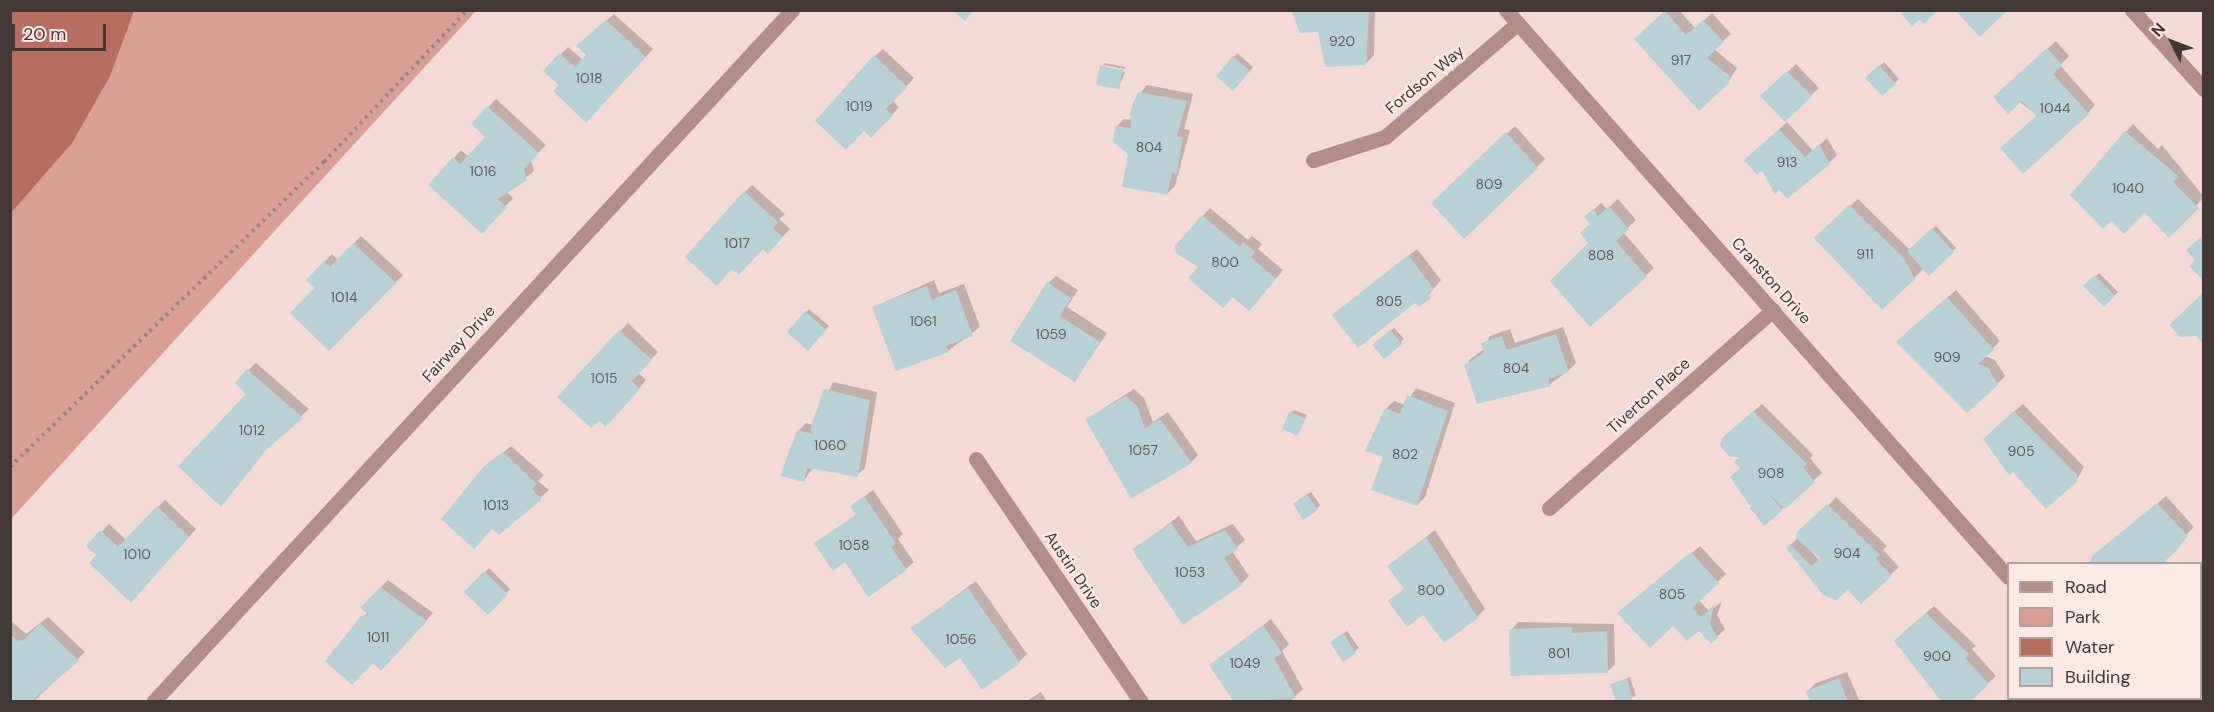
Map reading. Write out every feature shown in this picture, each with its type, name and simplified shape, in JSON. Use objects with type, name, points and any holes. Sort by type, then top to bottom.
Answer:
[{"type":"street","name":"Fairway Drive","points":[[153,702],[792,10]]},
{"type":"street","name":"Cranston Drive","points":[[1506,10],[2007,576]]},
{"type":"street","points":[[2132,10],[2204,89]]},
{"type":"street","name":"Fordson Way","points":[[1313,160],[1385,136],[1518,23]]},
{"type":"street","name":"Tiverton Place","points":[[1550,508],[1773,310]]},
{"type":"street","name":"Austin Drive","points":[[976,459],[1141,702]]},
{"type":"path","points":[[10,467],[324,162],[467,10]]},
{"type":"green space","points":[[11,11],[476,11],[11,519]]},
{"type":"water","points":[[11,10],[134,11],[110,76],[72,143],[11,213]]},
{"type":"building","points":[[952,10],[974,10],[965,21]]},
{"type":"building","points":[[1291,10],[1369,10],[1366,65],[1325,67],[1318,32],[1300,33]]},
{"type":"building","points":[[1904,10],[1938,10],[1924,24],[1919,20],[1912,26],[1901,14]]},
{"type":"building","points":[[1955,10],[2008,10],[1980,37]]},
{"type":"building","points":[[1665,11],[1686,35],[1703,20],[1724,42],[1707,58],[1730,76],[1729,83],[1699,111],[1634,39]]},
{"type":"building","points":[[606,20],[646,57],[586,123],[553,91],[559,85],[543,71],[559,53],[575,67],[586,55],[576,46]]},
{"type":"building","points":[[2047,48],[2062,65],[2053,74],[2089,114],[2023,174],[2000,148],[2036,116],[2022,101],[2008,114],[1993,97]]},
{"type":"building","points":[[874,55],[907,87],[886,109],[893,115],[871,138],[864,131],[846,150],[815,121]]},
{"type":"building","points":[[1233,56],[1250,71],[1233,91],[1216,76]]},
{"type":"building","points":[[1879,65],[1896,84],[1882,96],[1865,78]]},
{"type":"building","points":[[1100,66],[1123,70],[1119,89],[1096,85]]},
{"type":"building","points":[[1787,71],[1812,96],[1785,122],[1760,96]]},
{"type":"building","points":[[1138,92],[1187,101],[1177,136],[1183,137],[1177,174],[1172,173],[1167,195],[1122,187],[1128,154],[1113,142],[1115,126],[1131,128],[1130,112]]},
{"type":"building","points":[[487,106],[539,153],[524,169],[527,180],[498,199],[507,207],[482,234],[428,185],[453,157],[460,164],[485,137],[471,124]]},
{"type":"building","points":[[1779,129],[1805,157],[1819,144],[1830,164],[1787,199],[1779,190],[1775,194],[1762,171],[1757,175],[1744,160]]},
{"type":"building","points":[[2125,131],[2179,177],[2173,182],[2199,208],[2169,238],[2145,213],[2124,234],[2111,221],[2103,229],[2070,195]]},
{"type":"building","points":[[1506,132],[1538,168],[1464,239],[1431,203]]},
{"type":"building","points":[[744,191],[778,222],[773,228],[783,237],[768,254],[763,249],[739,275],[732,269],[717,286],[685,257]]},
{"type":"building","points":[[1849,205],[1904,258],[1915,279],[1882,310],[1814,238]]},
{"type":"building","points":[[1609,206],[1629,229],[1616,241],[1647,277],[1590,327],[1550,281],[1588,243],[1580,233],[1590,224],[1584,217],[1593,209],[1598,216]]},
{"type":"building","points":[[1202,215],[1240,247],[1243,242],[1255,252],[1251,257],[1276,279],[1249,311],[1233,297],[1223,308],[1188,278],[1198,267],[1176,253],[1175,246]]},
{"type":"building","points":[[1932,228],[1954,252],[1929,276],[1907,251]]},
{"type":"building","points":[[2204,234],[2204,281],[2189,266],[2195,260],[2186,250]]},
{"type":"building","points":[[353,243],[396,283],[329,351],[290,313],[314,288],[306,280],[324,261],[330,267]]},
{"type":"building","points":[[1408,255],[1434,289],[1428,294],[1431,298],[1419,307],[1415,303],[1358,348],[1332,315]]},
{"type":"building","points":[[2095,275],[2115,296],[2104,307],[2083,286]]},
{"type":"building","points":[[1047,282],[1071,298],[1060,316],[1100,342],[1075,382],[1010,341]]},
{"type":"building","points":[[927,286],[932,300],[956,290],[973,336],[946,346],[949,352],[896,371],[872,307]]},
{"type":"building","points":[[2204,292],[2204,344],[2196,336],[2180,337],[2169,325]]},
{"type":"building","points":[[1947,297],[1994,350],[1978,364],[1988,367],[1998,385],[1967,413],[1896,342]]},
{"type":"building","points":[[805,311],[826,330],[808,351],[787,332]]},
{"type":"building","points":[[619,330],[652,360],[632,381],[640,389],[606,427],[599,421],[591,428],[557,397]]},
{"type":"building","points":[[1390,330],[1402,344],[1384,359],[1372,345]]},
{"type":"building","points":[[1556,334],[1569,372],[1548,379],[1551,386],[1477,404],[1464,365],[1484,353],[1481,343],[1502,336],[1507,350]]},
{"type":"building","points":[[247,369],[303,418],[266,450],[221,507],[178,466],[246,394],[235,383]]},
{"type":"building","points":[[824,389],[870,400],[858,477],[807,468],[804,482],[780,476],[797,430],[813,434],[810,429]]},
{"type":"building","points":[[1407,395],[1448,411],[1417,506],[1371,490],[1383,457],[1365,451],[1385,408],[1400,414]]},
{"type":"building","points":[[1126,396],[1137,406],[1145,428],[1160,419],[1192,463],[1131,499],[1085,419]]},
{"type":"building","points":[[1753,411],[1807,464],[1803,467],[1815,482],[1785,509],[1767,492],[1783,510],[1764,526],[1730,477],[1740,468],[1734,462],[1739,457],[1730,457],[1720,446],[1722,438]]},
{"type":"building","points":[[2014,411],[2077,475],[2077,482],[2046,509],[2013,472],[2009,475],[1983,439]]},
{"type":"building","points":[[1289,412],[1305,418],[1298,436],[1282,429]]},
{"type":"building","points":[[503,452],[537,484],[532,489],[542,499],[499,535],[492,529],[474,549],[441,519],[484,466]]},
{"type":"building","points":[[1307,494],[1318,510],[1303,520],[1293,504]]},
{"type":"building","points":[[864,496],[896,543],[891,547],[907,570],[868,597],[845,562],[833,571],[814,543],[856,515],[850,506]]},
{"type":"building","points":[[2157,503],[2188,536],[2164,562],[2090,562],[2092,556]]},
{"type":"building","points":[[1827,504],[1880,555],[1876,559],[1892,576],[1861,604],[1848,590],[1836,600],[1823,595],[1786,548],[1790,544],[1811,566],[1820,558],[1796,539],[1797,532]]},
{"type":"building","points":[[157,506],[189,537],[131,603],[89,563],[96,555],[86,546],[100,530],[118,547]]},
{"type":"building","points":[[1171,523],[1188,547],[1225,530],[1238,549],[1224,558],[1242,585],[1183,625],[1132,549]]},
{"type":"building","points":[[1426,537],[1478,618],[1444,643],[1423,615],[1407,627],[1388,601],[1404,589],[1387,566]]},
{"type":"building","points":[[1691,552],[1719,583],[1692,608],[1701,617],[1714,605],[1710,624],[1718,638],[1711,644],[1699,631],[1687,641],[1673,626],[1650,648],[1617,613]]},
{"type":"building","points":[[484,571],[508,594],[488,615],[464,592]]},
{"type":"building","points":[[380,587],[427,621],[381,671],[373,663],[352,685],[325,661],[361,616],[369,615],[360,608]]},
{"type":"building","points":[[968,588],[1020,663],[982,690],[960,658],[945,668],[910,628]]},
{"type":"building","points":[[1926,613],[1969,654],[1965,658],[1989,684],[1970,702],[1942,702],[1894,641]]},
{"type":"building","points":[[40,623],[79,661],[34,699],[38,702],[10,702],[10,634],[18,641],[25,639]]},
{"type":"building","points":[[1263,625],[1282,653],[1274,658],[1296,698],[1234,702],[1209,665]]},
{"type":"building","points":[[1572,627],[1572,633],[1607,631],[1608,673],[1510,676],[1509,629]]},
{"type":"building","points":[[1343,633],[1356,653],[1343,662],[1330,642]]},
{"type":"building","points":[[1839,678],[1848,702],[1810,702],[1806,691]]},
{"type":"building","points":[[1627,679],[1633,701],[1616,702],[1610,684]]}]
